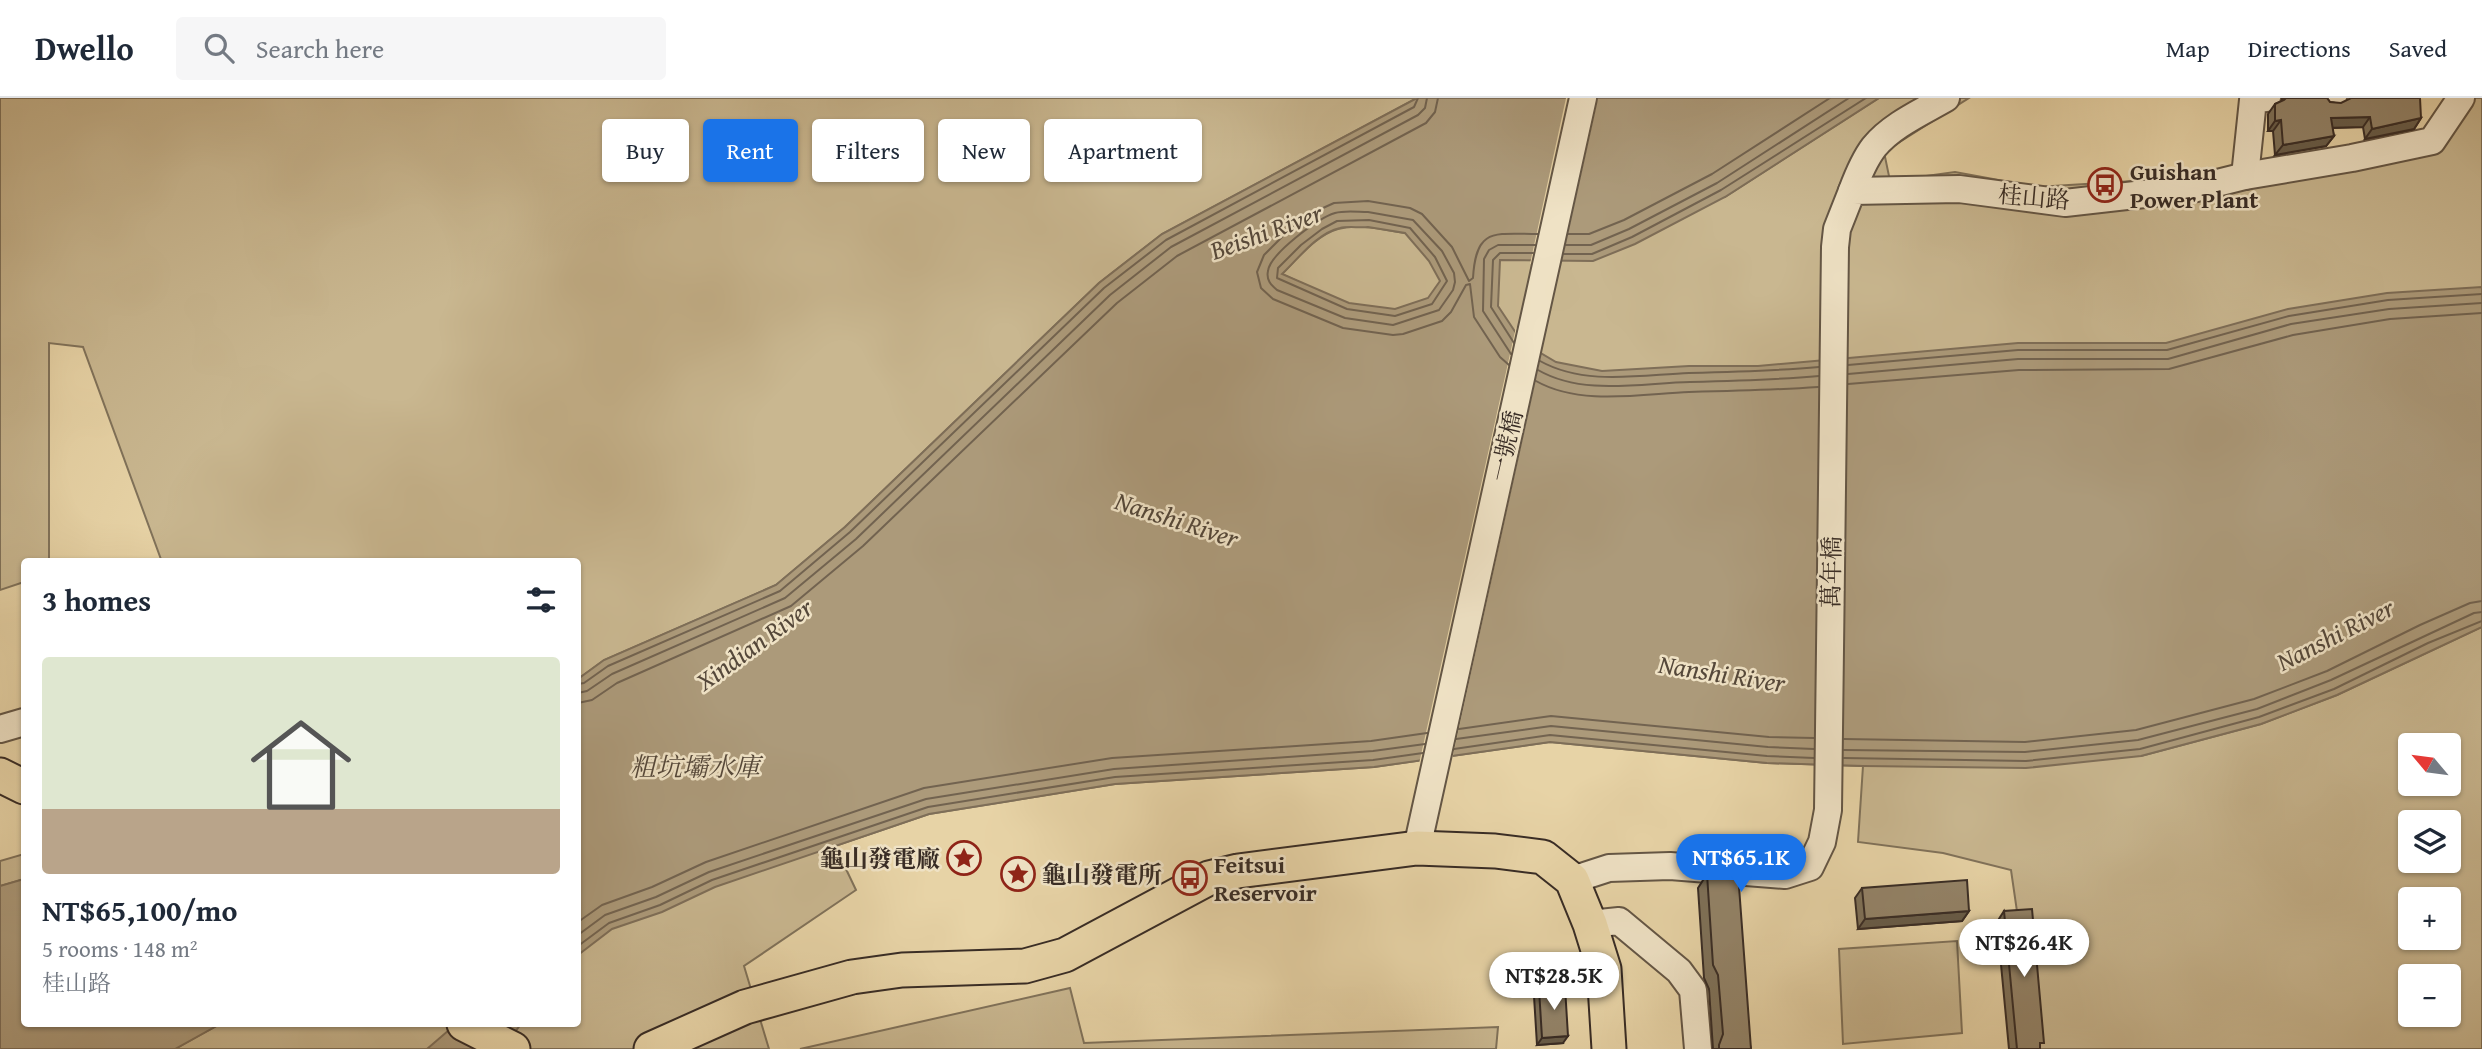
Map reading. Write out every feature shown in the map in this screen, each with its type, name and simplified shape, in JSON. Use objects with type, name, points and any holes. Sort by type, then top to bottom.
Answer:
[{"type":"main road","points":[[0,775],[21,786]]},
{"type":"main road","points":[[651,1049],[726,1014],[852,977],[902,971],[1025,966],[1065,955],[1209,878],[1238,870],[1416,848],[1495,851],[1543,857],[1573,880],[1604,970],[1609,1049]]},
{"type":"main road","points":[[470,1027],[513,1049]]},
{"type":"street","name":"一號橋","points":[[1416,848],[1583,98]]},
{"type":"street","points":[[1852,191],[1874,147],[1888,133],[1946,98]]},
{"type":"street","points":[[2245,176],[2253,100],[2267,98]]},
{"type":"street","name":"桂山路","points":[[1852,191],[1959,189],[2065,203],[2197,188],[2245,176],[2432,141],[2461,98]]},
{"type":"street","name":"萬年橋","points":[[1573,880],[1609,868],[1646,867],[1722,869],[1785,875],[1810,867],[1822,842],[1828,810],[1835,247],[1838,229],[1852,191]]},
{"type":"street","points":[[0,729],[21,723]]},
{"type":"street","points":[[1590,924],[1619,921],[1679,971],[1693,990],[1698,1049]]},
{"type":"street","points":[[685,1049],[726,1014]]},
{"type":"shaded area","points":[[0,98],[1417,98],[1162,234],[1099,283],[845,527],[776,585],[604,660],[581,677],[581,558],[161,558],[83,347],[49,343],[49,558],[21,558],[21,583],[0,590]]},
{"type":"shaded area","points":[[1879,98],[1969,98],[1884,152],[1890,181],[1955,172],[2036,187],[2184,178],[2420,134],[2445,98],[2482,98],[2482,432],[2095,654],[1282,274],[1322,236],[1346,227],[1405,233],[1725,197]]},
{"type":"shaded area","points":[[2482,627],[2482,1049],[2037,1049],[2011,870],[1943,853],[1858,842],[1863,766],[1767,763],[1550,742],[1374,767],[1115,784],[929,814],[835,846],[856,890],[744,966],[769,1049],[175,1049],[215,1027],[581,1027],[581,847],[836,669],[2141,756],[2261,724],[2337,695]]},
{"type":"shaded area","points":[[21,855],[21,880],[0,886],[0,861]]},
{"type":"shaded area","points":[[1957,941],[1962,1033],[1843,1044],[1839,949]]},
{"type":"shaded area","points":[[1070,988],[1084,1043],[1498,1027],[1496,1049],[800,1049]]},
{"type":"water","points":[[1417,98],[1879,98],[1725,197],[1635,244],[1593,261],[1500,260],[1498,306],[1522,342],[1556,362],[1602,371],[1689,366],[1758,366],[2018,343],[2166,343],[2288,309],[2387,293],[2482,287],[2482,627],[2337,695],[2261,724],[2141,756],[2026,768],[1863,766],[1767,763],[1550,742],[1374,767],[1115,784],[929,814],[715,887],[662,912],[612,929],[581,953],[581,677],[604,660],[776,585],[845,527],[1099,283],[1162,234]],"holes":[[[1343,227],[1368,227],[1405,233],[1429,261],[1440,281],[1428,298],[1395,309],[1349,303],[1282,274],[1323,235]]]},
{"type":"water","points":[[21,880],[21,1027],[215,1027],[175,1049],[0,1049],[0,886]]},
{"type":"water","points":[[453,1027],[519,1027],[502,1049],[427,1049]]},
{"type":"pier","points":[[1566,98],[1598,98],[1561,264],[1530,264]]},
{"type":"pier","points":[[1516,327],[1524,340],[1542,350],[1452,760],[1419,764]]},
{"type":"building","points":[[2286,98],[2327,98],[2330,102],[2341,103],[2351,98],[2420,98],[2421,118],[2372,129],[2370,117],[2331,118],[2334,136],[2283,145],[2281,120],[2275,121],[2275,104]]},
{"type":"building","points":[[1738,873],[1751,1049],[1719,1049],[1723,1034],[1718,975],[1713,965],[1707,874]]},
{"type":"building","points":[[1967,880],[1969,911],[1865,919],[1862,888]]},
{"type":"building","points":[[2032,909],[2044,1043],[2040,1043],[2040,1049],[2017,1049],[2004,911]]},
{"type":"building","points":[[1565,987],[1568,1036],[1542,1038],[1539,989]]},
{"type":"place","name":"Guishan Power Plant","points":[[2105,185]]},
{"type":"place","name":"龜山發電廠","points":[[964,858]]},
{"type":"place","name":"龜山發電所","points":[[1018,874]]},
{"type":"place","name":"Feitsui Reservoir","points":[[1190,878]]},
{"type":"water label","name":"Beishi River","points":[[1266,231]]},
{"type":"water label","name":"Nanshi River","points":[[1177,519]]},
{"type":"water label","name":"Nanshi River","points":[[2335,634]]},
{"type":"water label","name":"Xindian River","points":[[754,644]]},
{"type":"water label","name":"Nanshi River","points":[[1722,673]]},
{"type":"water label","name":"粗坑壩水庫","points":[[695,766]]}]
